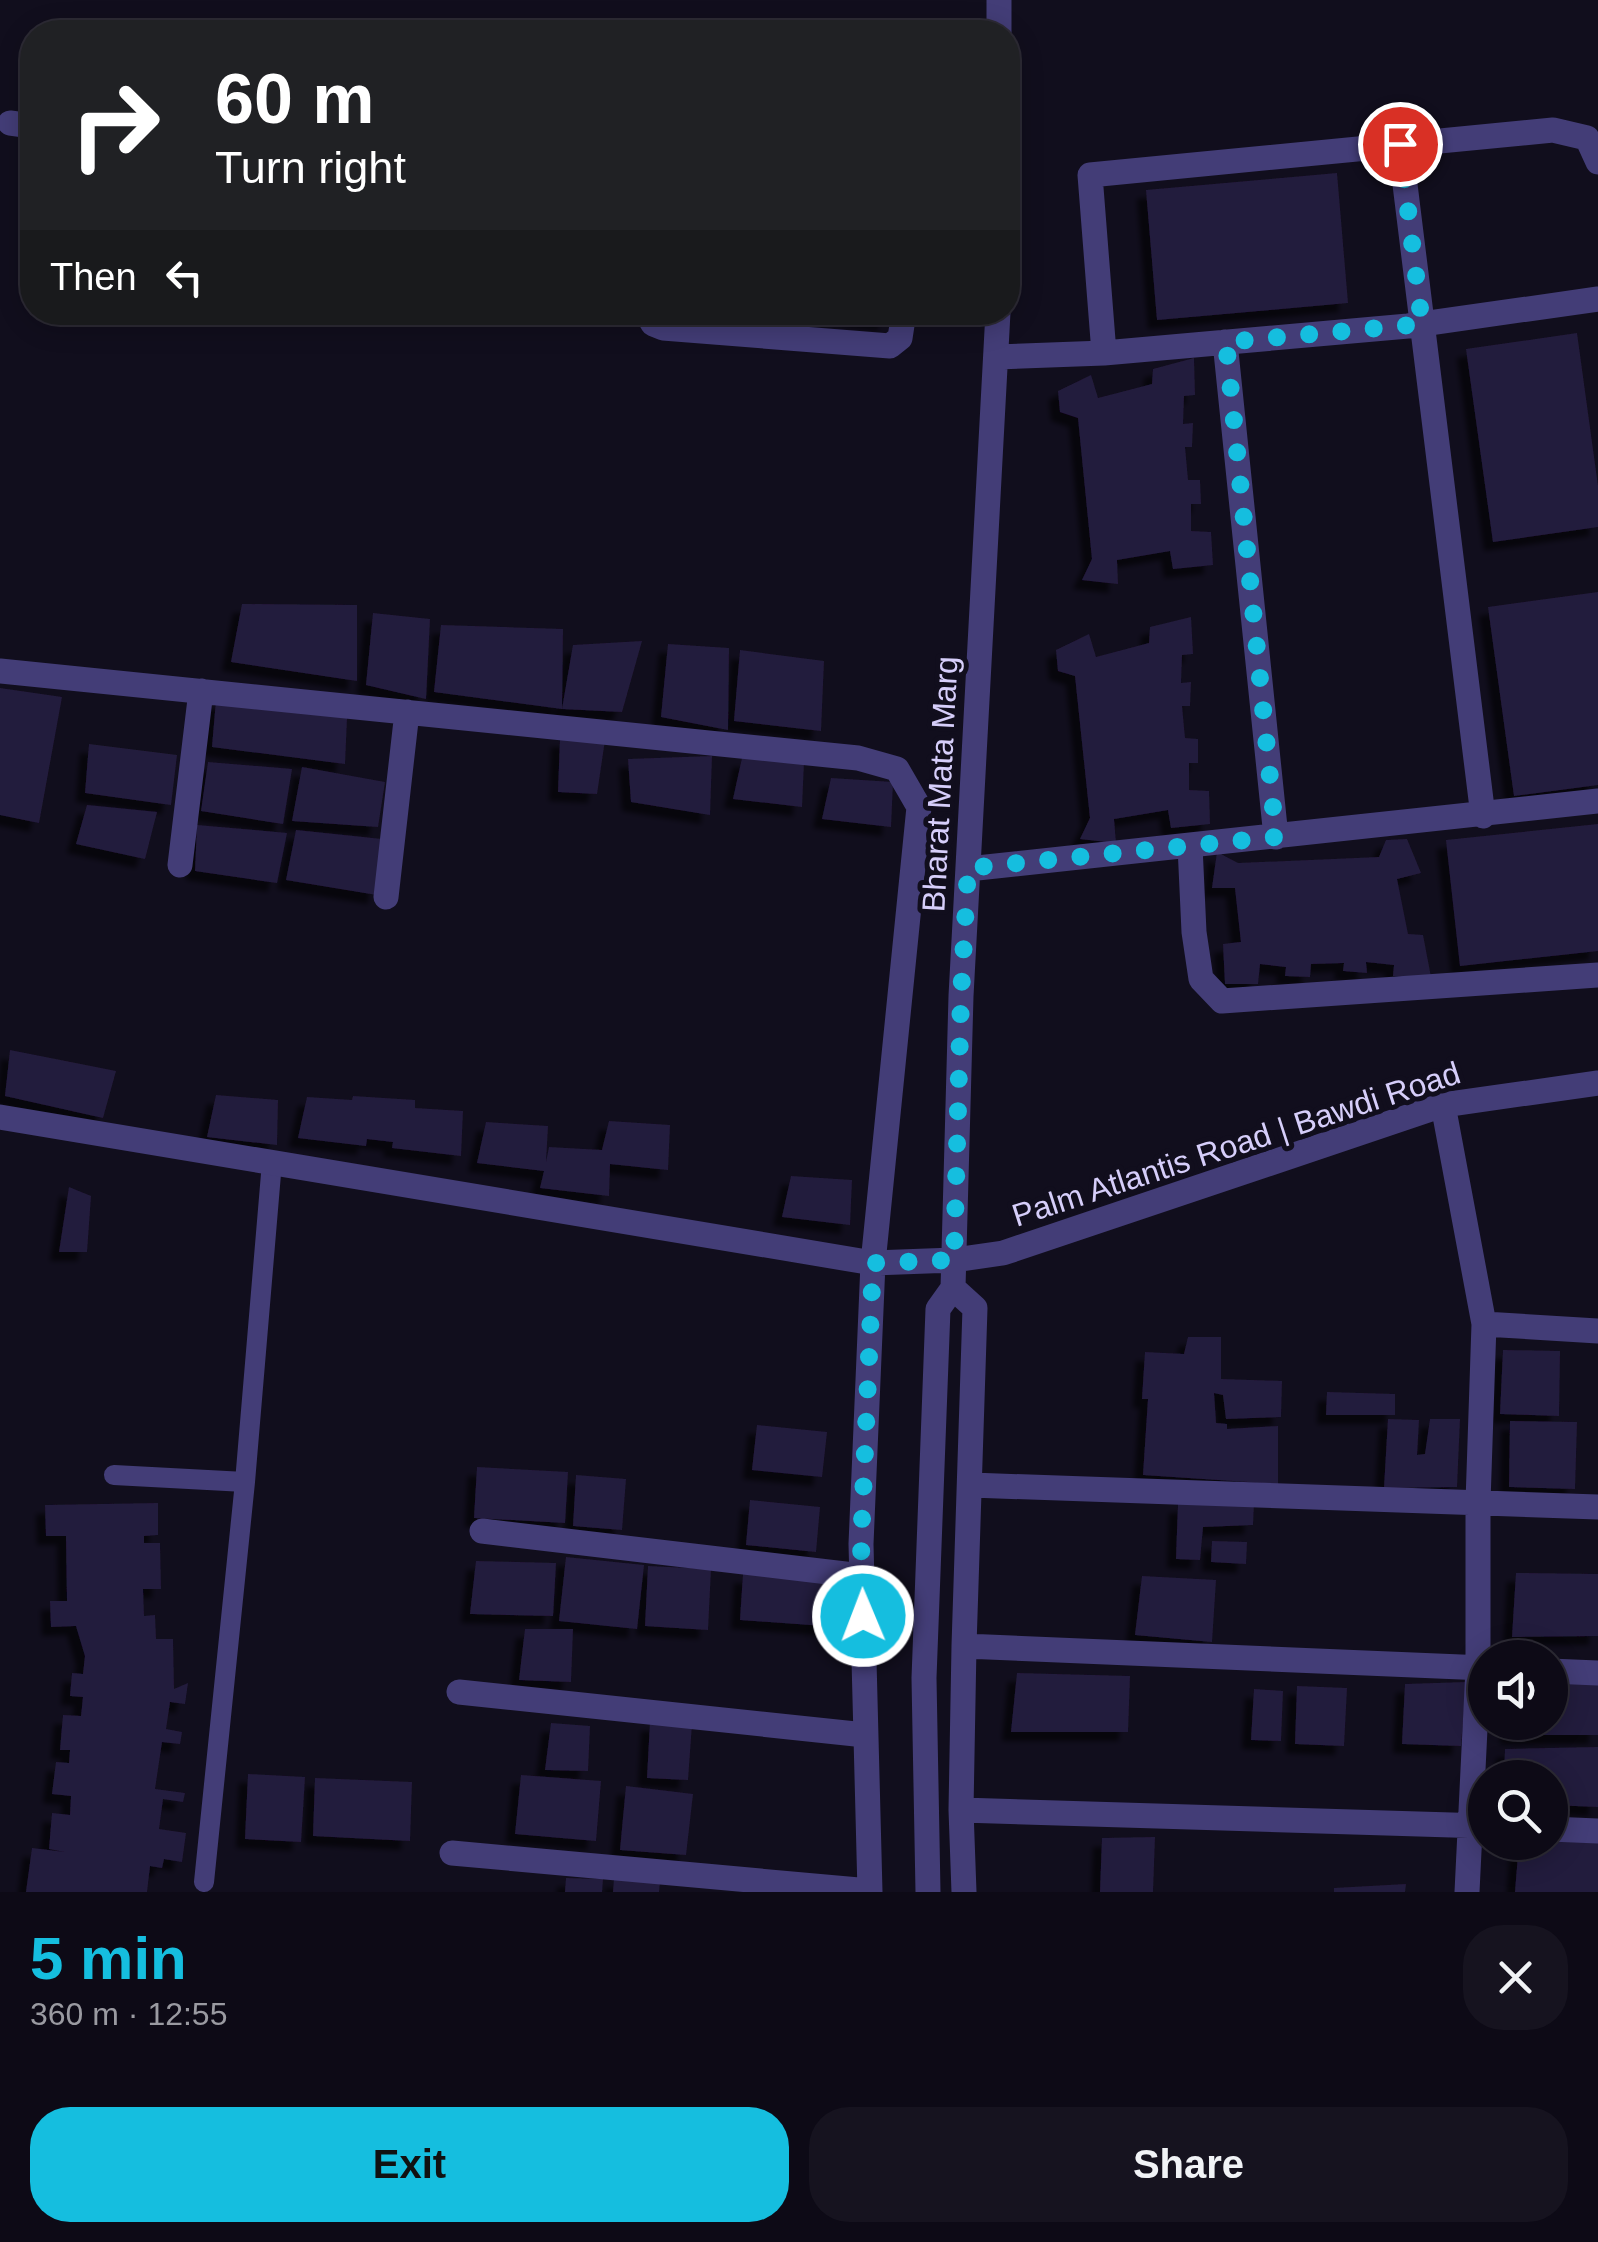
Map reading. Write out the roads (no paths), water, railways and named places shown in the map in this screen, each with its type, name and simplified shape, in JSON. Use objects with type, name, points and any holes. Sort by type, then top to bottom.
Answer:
[{"type":"street","points":[[1104,353],[1090,174],[1553,130],[1586,138],[1598,162]]},
{"type":"street","points":[[1400,144],[1483,816]]},
{"type":"street","points":[[996,357],[1104,353],[1422,324],[1598,299]]},
{"type":"street","points":[[656,325],[890,346],[900,338],[902,325]]},
{"type":"street","name":"Bharat Mata Marg","points":[[953,1288],[961,996],[997,325]]},
{"type":"street","points":[[1226,342],[1276,837]]},
{"type":"street","points":[[0,670],[858,758],[897,769],[919,807],[873,1263],[862,1576],[870,1891],[452,1853]]},
{"type":"street","points":[[180,865],[201,691]]},
{"type":"street","points":[[386,897],[406,712]]},
{"type":"street","points":[[968,868],[1598,801]]},
{"type":"street","points":[[1190,846],[1194,932],[1201,979],[1222,1001],[1598,975]]},
{"type":"street","name":"Palm Atlantis Road | Bawdi Road","points":[[0,1117],[873,1263],[954,1260],[1003,1252],[1443,1106],[1598,1083]]},
{"type":"street","points":[[1443,1106],[1484,1324],[1478,1502],[1481,1640]]},
{"type":"street","points":[[928,1892],[924,1678],[938,1309],[953,1288],[976,1308],[964,1646],[964,1892]]},
{"type":"street","points":[[1484,1324],[1598,1331]]},
{"type":"street","points":[[971,1486],[1598,1507]]},
{"type":"street","points":[[482,1531],[862,1576]]},
{"type":"street","points":[[964,1646],[1468,1667]]},
{"type":"street","points":[[1568,1672],[1598,1673]]},
{"type":"street","points":[[458,1692],[866,1736]]},
{"type":"street","points":[[961,1810],[1468,1825]]},
{"type":"street","points":[[1568,1830],[1598,1831]]},
{"type":"street","points":[[1467,1892],[1472,1860]]},
{"type":"lane","points":[[204,1882],[245,1482],[272,1162]]},
{"type":"lane","points":[[114,1474],[245,1482]]}]
